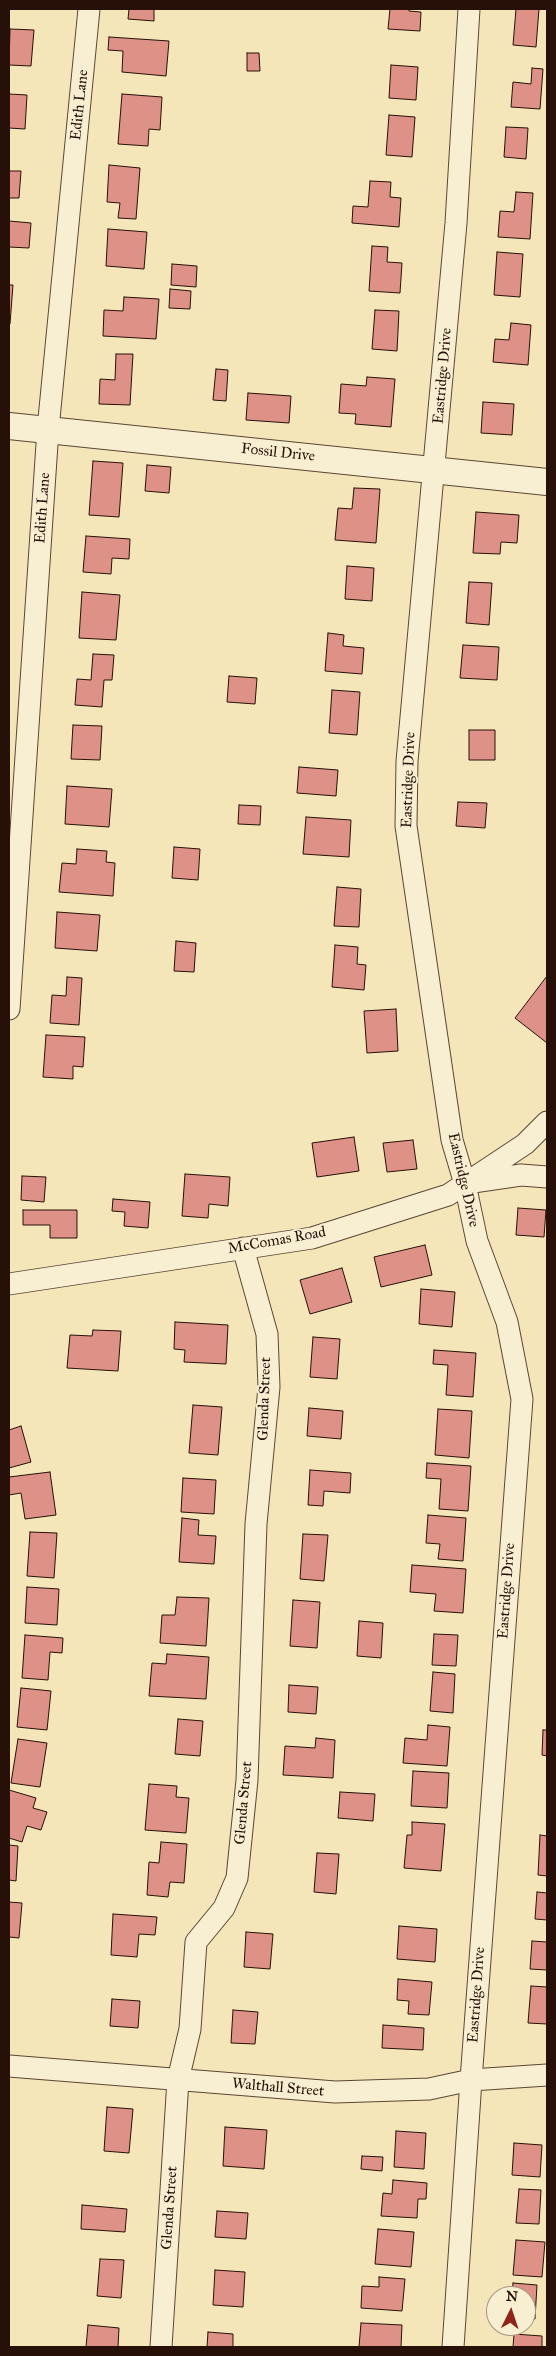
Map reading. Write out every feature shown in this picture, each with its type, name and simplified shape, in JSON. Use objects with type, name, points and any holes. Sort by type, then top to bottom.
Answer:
[{"type":"street","name":"Edith Lane","points":[[9,1009],[48,429],[89,9]]},
{"type":"street","name":"Eastridge Drive","points":[[453,2347],[522,1399],[507,1322],[477,1241],[465,1184],[452,1140],[406,826],[407,761],[456,223],[469,9]]},
{"type":"street","name":"Fossil Drive","points":[[9,426],[547,482]]},
{"type":"street","name":"McComas Road","points":[[9,1284],[312,1238],[448,1195],[525,1144],[547,1122]]},
{"type":"street","points":[[465,1184],[521,1175],[547,1177]]},
{"type":"street","name":"Glenda Street","points":[[160,2347],[178,2080],[190,2029],[196,1942],[224,1908],[237,1878],[247,1780],[256,1524],[269,1388],[267,1334],[243,1248]]},
{"type":"street","name":"Walthall Street","points":[[9,2066],[335,2092],[429,2089],[471,2080],[547,2075]]},
{"type":"building","points":[[129,9],[154,9],[154,21],[128,19]]},
{"type":"building","points":[[390,9],[409,9],[409,11],[421,12],[420,31],[388,29]]},
{"type":"building","points":[[516,9],[539,9],[536,47],[513,45]]},
{"type":"building","points":[[10,29],[34,30],[31,66],[9,65]]},
{"type":"building","points":[[109,37],[169,41],[166,76],[122,72],[123,51],[108,50]]},
{"type":"building","points":[[247,53],[259,53],[260,71],[247,71]]},
{"type":"building","points":[[391,65],[418,67],[416,100],[389,98]]},
{"type":"building","points":[[532,68],[543,69],[540,109],[511,107],[513,82],[531,84]]},
{"type":"building","points":[[9,94],[27,95],[25,129],[9,128]]},
{"type":"building","points":[[122,94],[162,97],[160,130],[149,129],[148,146],[118,144]]},
{"type":"building","points":[[389,115],[415,117],[412,157],[386,155]]},
{"type":"building","points":[[506,127],[528,128],[526,159],[504,157]]},
{"type":"building","points":[[109,165],[140,168],[136,219],[118,218],[120,203],[107,202]]},
{"type":"building","points":[[9,171],[21,171],[19,198],[9,198]]},
{"type":"building","points":[[370,181],[391,182],[390,197],[401,198],[399,227],[352,223],[353,206],[368,207]]},
{"type":"building","points":[[516,192],[533,193],[530,239],[498,237],[500,211],[514,212]]},
{"type":"building","points":[[9,221],[31,223],[29,248],[9,247]]},
{"type":"building","points":[[108,229],[147,232],[144,269],[106,266]]},
{"type":"building","points":[[372,246],[388,247],[387,262],[402,263],[400,293],[369,291]]},
{"type":"building","points":[[497,252],[523,254],[520,297],[494,295]]},
{"type":"building","points":[[172,264],[197,266],[196,287],[171,285]]},
{"type":"building","points":[[9,285],[13,285],[10,324],[9,323]]},
{"type":"building","points":[[170,289],[191,291],[190,309],[169,308]]},
{"type":"building","points":[[124,297],[159,299],[156,339],[103,336],[104,310],[123,311]]},
{"type":"building","points":[[375,310],[399,311],[397,351],[372,349]]},
{"type":"building","points":[[511,323],[531,325],[528,365],[493,362],[495,339],[509,340]]},
{"type":"building","points":[[116,354],[133,354],[130,405],[99,404],[100,379],[115,380]]},
{"type":"building","points":[[216,369],[228,370],[226,401],[213,400]]},
{"type":"building","points":[[367,377],[395,379],[391,427],[355,424],[356,414],[339,413],[341,384],[366,386]]},
{"type":"building","points":[[248,393],[291,396],[289,423],[246,420]]},
{"type":"building","points":[[483,402],[514,404],[512,435],[481,433]]},
{"type":"building","points":[[93,461],[123,463],[119,517],[89,515]]},
{"type":"building","points":[[147,465],[171,467],[169,493],[145,491]]},
{"type":"building","points":[[354,488],[380,489],[376,543],[335,540],[338,508],[352,509]]},
{"type":"building","points":[[476,512],[519,515],[517,543],[501,542],[500,554],[473,553]]},
{"type":"building","points":[[86,536],[130,539],[129,559],[112,558],[111,574],[83,572]]},
{"type":"building","points":[[347,566],[374,568],[372,601],[345,599]]},
{"type":"building","points":[[469,582],[492,583],[489,625],[466,623]]},
{"type":"building","points":[[82,592],[120,595],[116,640],[79,638]]},
{"type":"building","points":[[328,633],[344,635],[343,646],[364,648],[362,674],[325,671]]},
{"type":"building","points":[[463,645],[499,647],[497,680],[460,678]]},
{"type":"building","points":[[93,654],[114,655],[112,680],[104,680],[102,707],[75,705],[77,679],[91,680]]},
{"type":"building","points":[[229,676],[257,678],[255,704],[227,702]]},
{"type":"building","points":[[332,690],[360,692],[357,735],[329,733]]},
{"type":"building","points":[[73,725],[102,726],[100,760],[71,759]]},
{"type":"building","points":[[469,730],[495,730],[495,760],[469,760]]},
{"type":"building","points":[[299,767],[338,770],[336,796],[297,793]]},
{"type":"building","points":[[67,786],[112,789],[109,827],[65,824]]},
{"type":"building","points":[[458,802],[487,803],[485,828],[456,826]]},
{"type":"building","points":[[239,805],[261,806],[260,825],[238,824]]},
{"type":"building","points":[[306,817],[351,820],[349,857],[303,854]]},
{"type":"building","points":[[174,847],[200,849],[198,880],[172,878]]},
{"type":"building","points":[[77,849],[107,851],[106,862],[115,863],[113,896],[59,892],[62,863],[76,864]]},
{"type":"building","points":[[337,887],[361,889],[359,927],[334,926]]},
{"type":"building","points":[[57,912],[100,915],[97,951],[55,948]]},
{"type":"building","points":[[176,941],[196,943],[194,972],[174,971]]},
{"type":"building","points":[[335,945],[358,947],[357,964],[366,965],[364,990],[332,987]]},
{"type":"building","points":[[547,976],[547,1043],[515,1018]]},
{"type":"building","points":[[67,977],[82,978],[79,1025],[50,1023],[52,995],[66,996]]},
{"type":"building","points":[[396,1009],[398,1051],[367,1053],[364,1011]]},
{"type":"building","points":[[46,1035],[85,1037],[83,1067],[73,1066],[73,1079],[43,1077]]},
{"type":"building","points":[[354,1137],[359,1171],[317,1177],[312,1143]]},
{"type":"building","points":[[413,1140],[417,1169],[387,1172],[383,1143]]},
{"type":"building","points":[[185,1174],[230,1177],[228,1206],[209,1204],[208,1218],[182,1216]]},
{"type":"building","points":[[22,1176],[46,1177],[44,1202],[21,1200]]},
{"type":"building","points":[[113,1199],[150,1202],[148,1228],[124,1226],[125,1212],[112,1211]]},
{"type":"building","points":[[518,1208],[546,1210],[544,1237],[516,1235]]},
{"type":"building","points":[[23,1210],[77,1210],[77,1238],[50,1238],[50,1225],[23,1225]]},
{"type":"building","points":[[425,1245],[432,1275],[381,1287],[374,1257]]},
{"type":"building","points":[[342,1268],[352,1302],[310,1314],[300,1280]]},
{"type":"building","points":[[421,1289],[455,1292],[452,1327],[419,1324]]},
{"type":"building","points":[[175,1322],[228,1325],[226,1364],[184,1362],[185,1350],[174,1349]]},
{"type":"building","points":[[93,1330],[121,1331],[118,1371],[67,1368],[70,1335],[92,1336]]},
{"type":"building","points":[[313,1337],[340,1339],[337,1379],[310,1377]]},
{"type":"building","points":[[434,1350],[476,1353],[473,1397],[446,1395],[448,1365],[433,1364]]},
{"type":"building","points":[[193,1405],[222,1407],[218,1455],[189,1453]]},
{"type":"building","points":[[309,1408],[343,1411],[341,1439],[307,1436]]},
{"type":"building","points":[[438,1409],[472,1411],[469,1458],[435,1455]]},
{"type":"building","points":[[21,1426],[31,1462],[9,1468],[9,1430]]},
{"type":"building","points":[[427,1463],[471,1466],[468,1511],[439,1509],[441,1479],[426,1478]]},
{"type":"building","points":[[310,1470],[351,1473],[350,1493],[324,1491],[323,1506],[308,1505]]},
{"type":"building","points":[[50,1472],[56,1515],[25,1519],[21,1493],[9,1495],[9,1477]]},
{"type":"building","points":[[183,1478],[216,1480],[214,1514],[181,1512]]},
{"type":"building","points":[[428,1515],[466,1518],[463,1561],[438,1559],[440,1544],[426,1543]]},
{"type":"building","points":[[182,1518],[199,1520],[198,1535],[216,1536],[214,1564],[179,1562]]},
{"type":"building","points":[[30,1532],[57,1533],[54,1578],[27,1576]]},
{"type":"building","points":[[303,1534],[328,1535],[324,1581],[300,1579]]},
{"type":"building","points":[[412,1565],[466,1569],[463,1613],[434,1611],[436,1594],[410,1592]]},
{"type":"building","points":[[27,1587],[59,1589],[57,1625],[25,1623]]},
{"type":"building","points":[[177,1597],[209,1598],[206,1646],[160,1643],[162,1615],[175,1615]]},
{"type":"building","points":[[293,1600],[320,1602],[317,1648],[290,1646]]},
{"type":"building","points":[[359,1621],[383,1623],[381,1658],[357,1656]]},
{"type":"building","points":[[434,1634],[458,1635],[456,1666],[432,1665]]},
{"type":"building","points":[[25,1635],[63,1638],[62,1653],[50,1652],[48,1680],[22,1678]]},
{"type":"building","points":[[167,1654],[209,1657],[206,1699],[149,1696],[152,1663],[166,1664]]},
{"type":"building","points":[[433,1672],[455,1674],[453,1713],[430,1711]]},
{"type":"building","points":[[289,1685],[318,1687],[316,1714],[288,1712]]},
{"type":"building","points":[[21,1688],[51,1691],[47,1730],[17,1727]]},
{"type":"building","points":[[178,1719],[203,1721],[200,1756],[175,1754]]},
{"type":"building","points":[[428,1725],[450,1727],[447,1766],[403,1763],[405,1738],[427,1740]]},
{"type":"building","points":[[543,1730],[547,1730],[547,1756],[542,1755]]},
{"type":"building","points":[[316,1738],[335,1740],[333,1778],[283,1775],[285,1746],[315,1748]]},
{"type":"building","points":[[18,1739],[47,1743],[40,1787],[11,1783]]},
{"type":"building","points":[[413,1771],[449,1773],[447,1808],[411,1806]]},
{"type":"building","points":[[149,1784],[177,1786],[176,1797],[189,1798],[186,1833],[145,1830]]},
{"type":"building","points":[[9,1790],[36,1798],[33,1808],[47,1812],[41,1830],[27,1826],[22,1842],[9,1838]]},
{"type":"building","points":[[340,1792],[375,1794],[373,1821],[338,1818]]},
{"type":"building","points":[[412,1822],[445,1824],[441,1871],[404,1868],[407,1835],[412,1835]]},
{"type":"building","points":[[540,1835],[547,1836],[547,1876],[538,1875]]},
{"type":"building","points":[[161,1842],[187,1844],[184,1883],[170,1882],[168,1897],[147,1895],[149,1862],[159,1863]]},
{"type":"building","points":[[9,1845],[18,1846],[16,1881],[9,1880]]},
{"type":"building","points":[[317,1853],[339,1854],[336,1894],[314,1892]]},
{"type":"building","points":[[537,1892],[547,1893],[547,1920],[535,1919]]},
{"type":"building","points":[[9,1902],[22,1903],[19,1938],[9,1937]]},
{"type":"building","points":[[113,1914],[157,1917],[155,1935],[139,1934],[137,1957],[111,1955]]},
{"type":"building","points":[[399,1926],[437,1929],[435,1962],[397,1959]]},
{"type":"building","points":[[246,1932],[273,1934],[270,1969],[244,1967]]},
{"type":"building","points":[[532,1941],[547,1942],[547,1970],[530,1969]]},
{"type":"building","points":[[398,1979],[432,1982],[429,2015],[408,2014],[409,2001],[397,2000]]},
{"type":"building","points":[[531,1986],[547,1987],[547,2024],[528,2023]]},
{"type":"building","points":[[112,1999],[140,2001],[138,2028],[110,2026]]},
{"type":"building","points":[[233,2010],[258,2012],[255,2044],[231,2043]]},
{"type":"building","points":[[383,2025],[424,2028],[423,2050],[382,2048]]},
{"type":"building","points":[[107,2107],[133,2109],[129,2153],[104,2151]]},
{"type":"building","points":[[225,2127],[267,2130],[264,2169],[223,2166]]},
{"type":"building","points":[[396,2131],[426,2133],[424,2169],[394,2167]]},
{"type":"building","points":[[514,2143],[542,2145],[540,2177],[512,2175]]},
{"type":"building","points":[[362,2156],[383,2157],[382,2171],[361,2169]]},
{"type":"building","points":[[393,2180],[427,2183],[426,2199],[418,2199],[417,2218],[381,2216],[383,2193],[392,2194]]},
{"type":"building","points":[[519,2189],[541,2190],[539,2224],[516,2223]]},
{"type":"building","points":[[82,2205],[127,2209],[125,2232],[81,2229]]},
{"type":"building","points":[[217,2211],[248,2213],[246,2239],[215,2237]]},
{"type":"building","points":[[378,2229],[414,2232],[411,2267],[375,2264]]},
{"type":"building","points":[[516,2240],[545,2242],[542,2277],[513,2275]]},
{"type":"building","points":[[100,2259],[124,2260],[121,2298],[97,2296]]},
{"type":"building","points":[[215,2270],[245,2272],[243,2307],[213,2305]]},
{"type":"building","points":[[379,2277],[405,2279],[402,2311],[361,2308],[362,2286],[379,2287]]},
{"type":"building","points":[[513,2283],[537,2285],[536,2302],[536,2286],[513,2286]]},
{"type":"building","points":[[361,2323],[402,2325],[401,2347],[359,2347]]},
{"type":"building","points":[[88,2325],[119,2328],[118,2347],[86,2347]]},
{"type":"building","points":[[208,2332],[233,2334],[233,2347],[207,2347]]},
{"type":"building","points":[[514,2336],[542,2336],[542,2347],[513,2347]]}]
